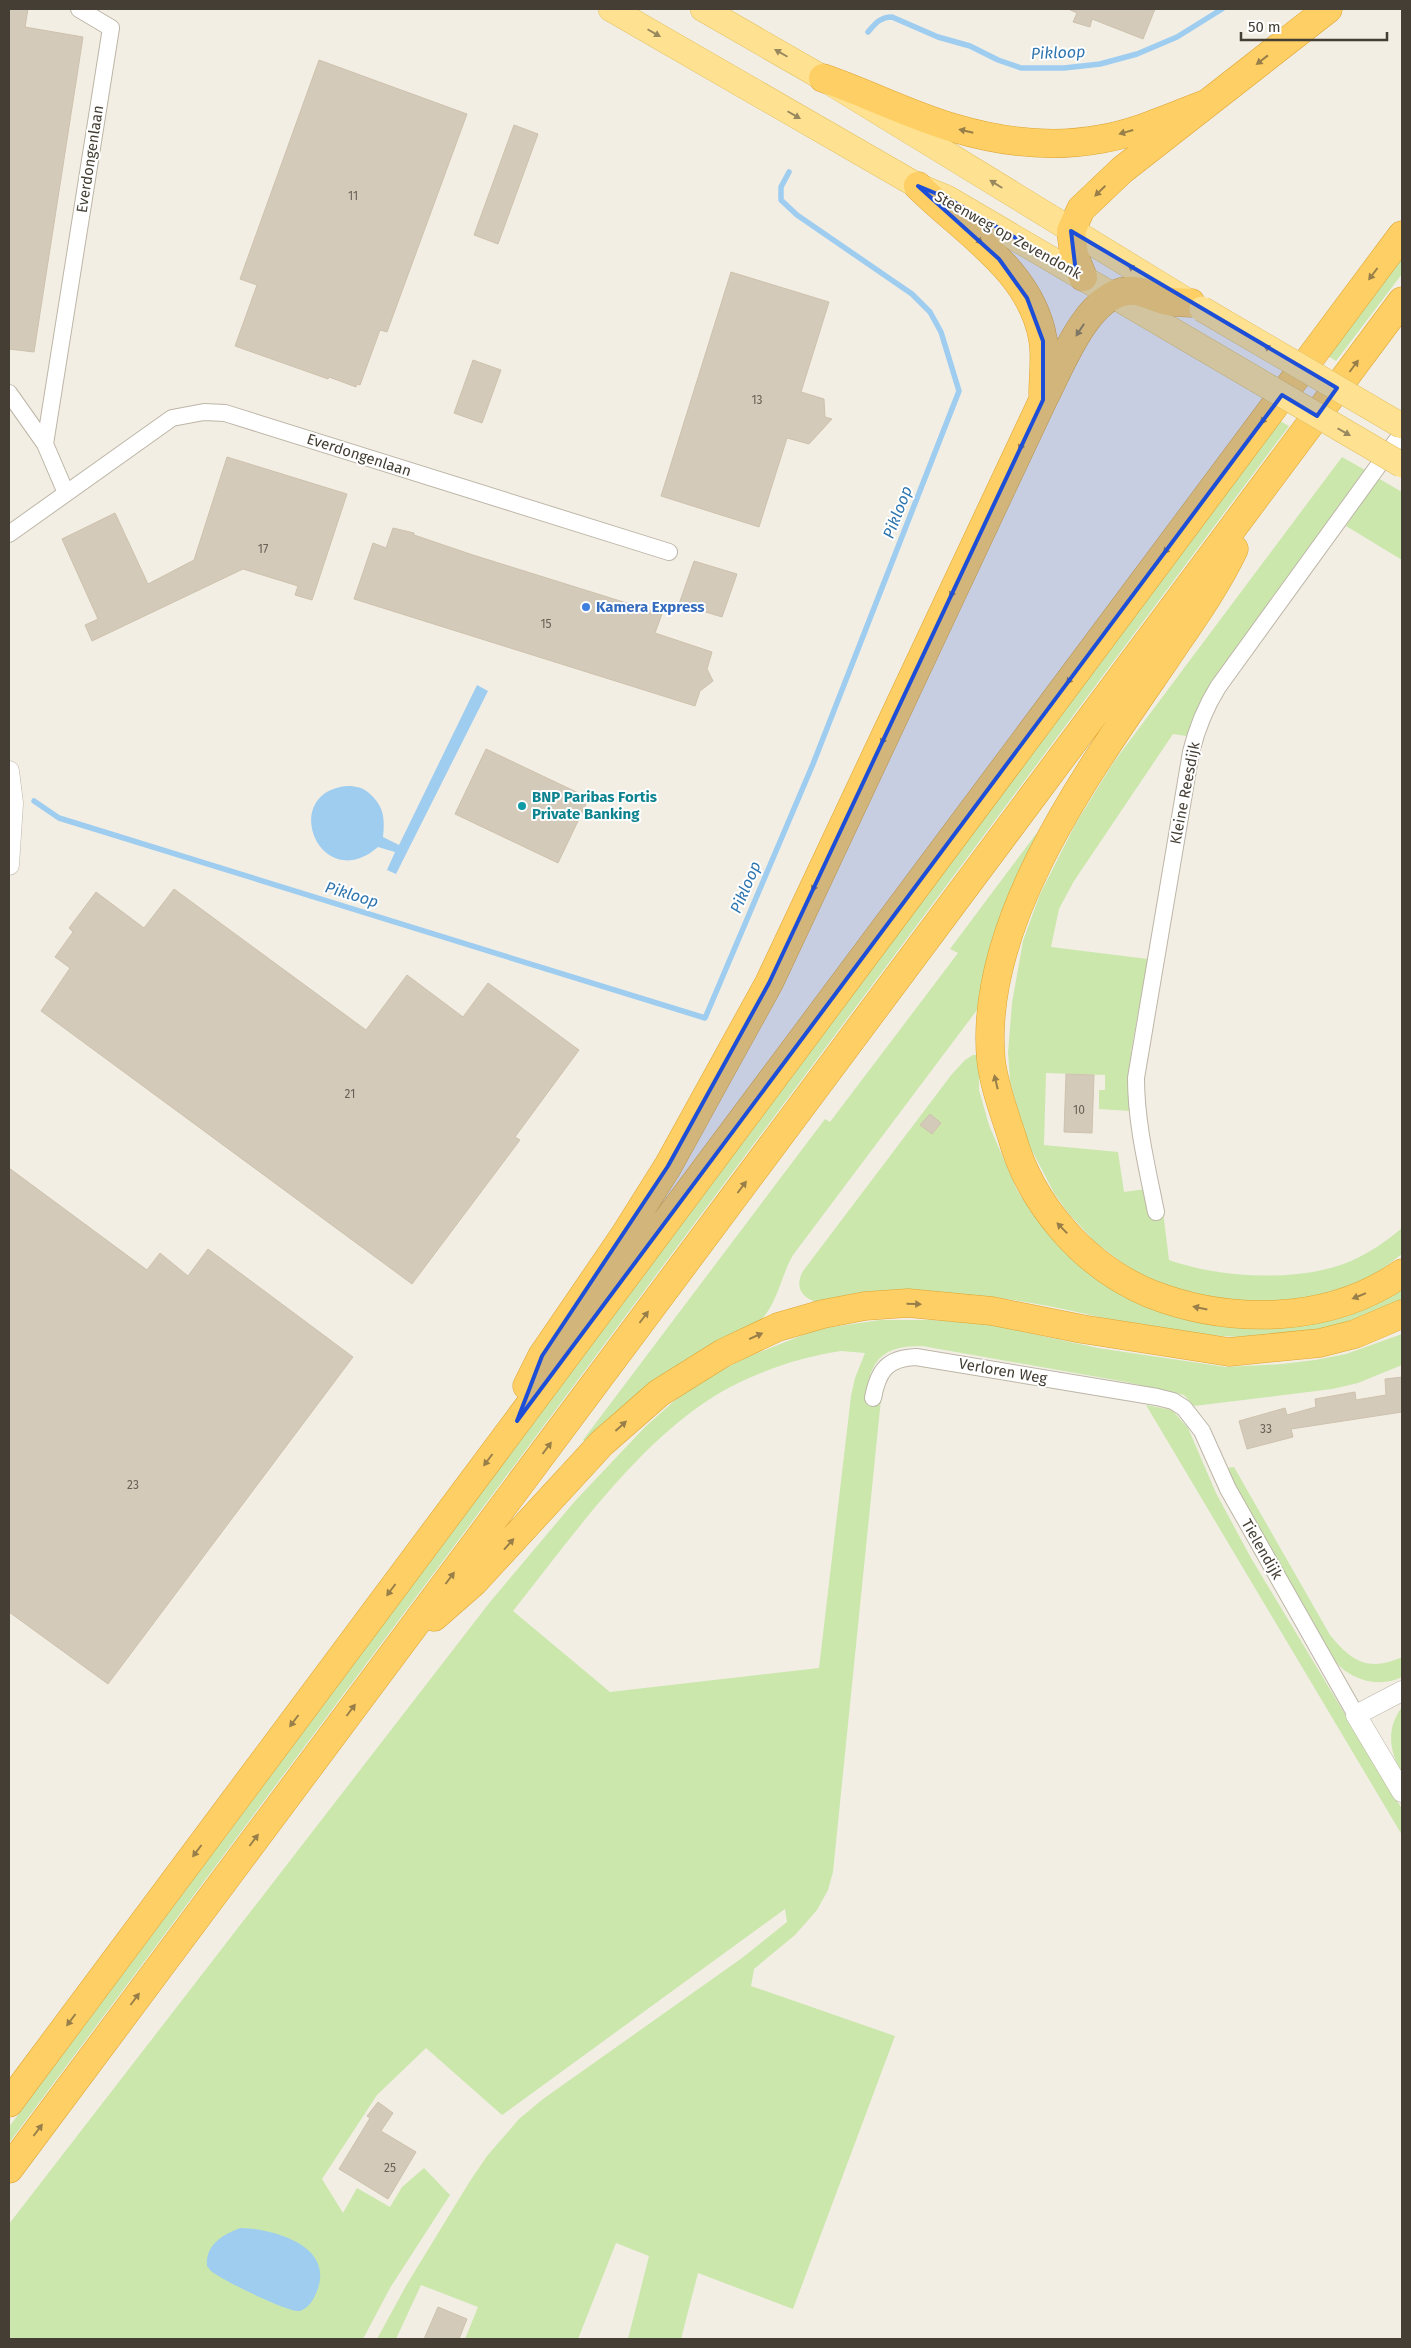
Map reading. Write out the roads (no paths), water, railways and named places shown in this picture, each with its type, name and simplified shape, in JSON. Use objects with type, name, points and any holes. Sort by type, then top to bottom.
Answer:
[{"type":"highway","points":[[1083,277],[1074,255],[1072,231],[1081,209],[1122,170],[1328,9]]},
{"type":"highway","points":[[823,78],[954,128],[1024,142],[1059,144],[1101,139],[1142,128],[1205,104]]},
{"type":"highway","points":[[918,186],[940,208],[999,259],[1012,273],[1027,298],[1038,320],[1043,341],[1043,400]]},
{"type":"highway","points":[[9,2103],[1402,235]]},
{"type":"highway","points":[[517,1421],[528,1385],[542,1356],[624,1236],[668,1166],[769,983],[1043,400],[1080,328],[1100,305],[1114,295],[1128,290],[1147,293],[1165,301],[1197,306]]},
{"type":"highway","points":[[9,2169],[1402,301]]},
{"type":"highway","points":[[1262,489],[1219,578],[1065,813],[1023,895],[1003,947],[991,1003],[991,1061],[1016,1152],[1042,1203],[1058,1225],[1082,1248],[1124,1280],[1146,1292],[1200,1309],[1229,1314],[1262,1316],[1323,1307],[1348,1300],[1371,1291],[1402,1273]]},
{"type":"highway","points":[[400,1645],[464,1592],[602,1443],[659,1393],[723,1353],[778,1326],[823,1314],[865,1306],[908,1303],[992,1311],[1082,1329],[1230,1352],[1320,1343],[1355,1334],[1402,1314]]},
{"type":"main road","name":"Steenweg op Zevendonk","points":[[612,9],[918,186],[947,198],[1402,465]]},
{"type":"main road","points":[[703,9],[823,78],[1072,231],[1402,426]]},
{"type":"street","name":"Everdongenlaan","points":[[45,444],[111,28],[79,9]]},
{"type":"street","points":[[9,393],[45,444],[66,494]]},
{"type":"street","name":"Everdongenlaan","points":[[9,534],[172,418],[204,412],[225,413],[669,552]]},
{"type":"street","name":"Kleine Reesdijk","points":[[1156,1212],[1140,1136],[1136,1105],[1136,1078],[1191,752],[1197,728],[1206,707],[1218,688],[1402,433]]},
{"type":"street","points":[[9,771],[14,803],[9,865]]},
{"type":"street","name":"Verloren Weg","points":[[872,1398],[876,1380],[882,1370],[892,1362],[916,1357],[1157,1397]]},
{"type":"street","name":"Tielendijk","points":[[1157,1397],[1173,1401],[1184,1408],[1202,1431],[1228,1489],[1356,1715],[1402,1792]]},
{"type":"street","points":[[1356,1715],[1402,1691]]},
{"type":"water","points":[[477,685],[488,691],[396,874],[387,870],[395,852],[378,847],[358,859],[340,860],[326,853],[316,840],[311,824],[313,809],[322,795],[344,786],[362,789],[374,798],[381,808],[384,824],[383,837],[399,845]]},
{"type":"water","points":[[241,2228],[269,2232],[284,2237],[298,2243],[310,2252],[317,2262],[320,2275],[316,2294],[306,2308],[300,2311],[293,2310],[270,2302],[211,2271],[207,2266],[207,2259],[212,2246],[222,2237]]},
{"type":"waterway","name":"Pikloop","points":[[868,32],[881,20],[892,17],[938,37],[970,46],[998,60],[1021,68],[1064,68],[1100,64],[1137,54],[1177,37],[1222,9]]},
{"type":"waterway","name":"Pikloop","points":[[34,801],[59,818],[705,1018],[813,764],[959,391],[941,332],[930,312],[912,294],[797,215],[781,200],[781,187],[789,172]]},
{"type":"place","name":"Kamera Express","points":[[586,607]]},
{"type":"place","name":"BNP Paribas Fortis Private Banking","points":[[522,806]]}]
